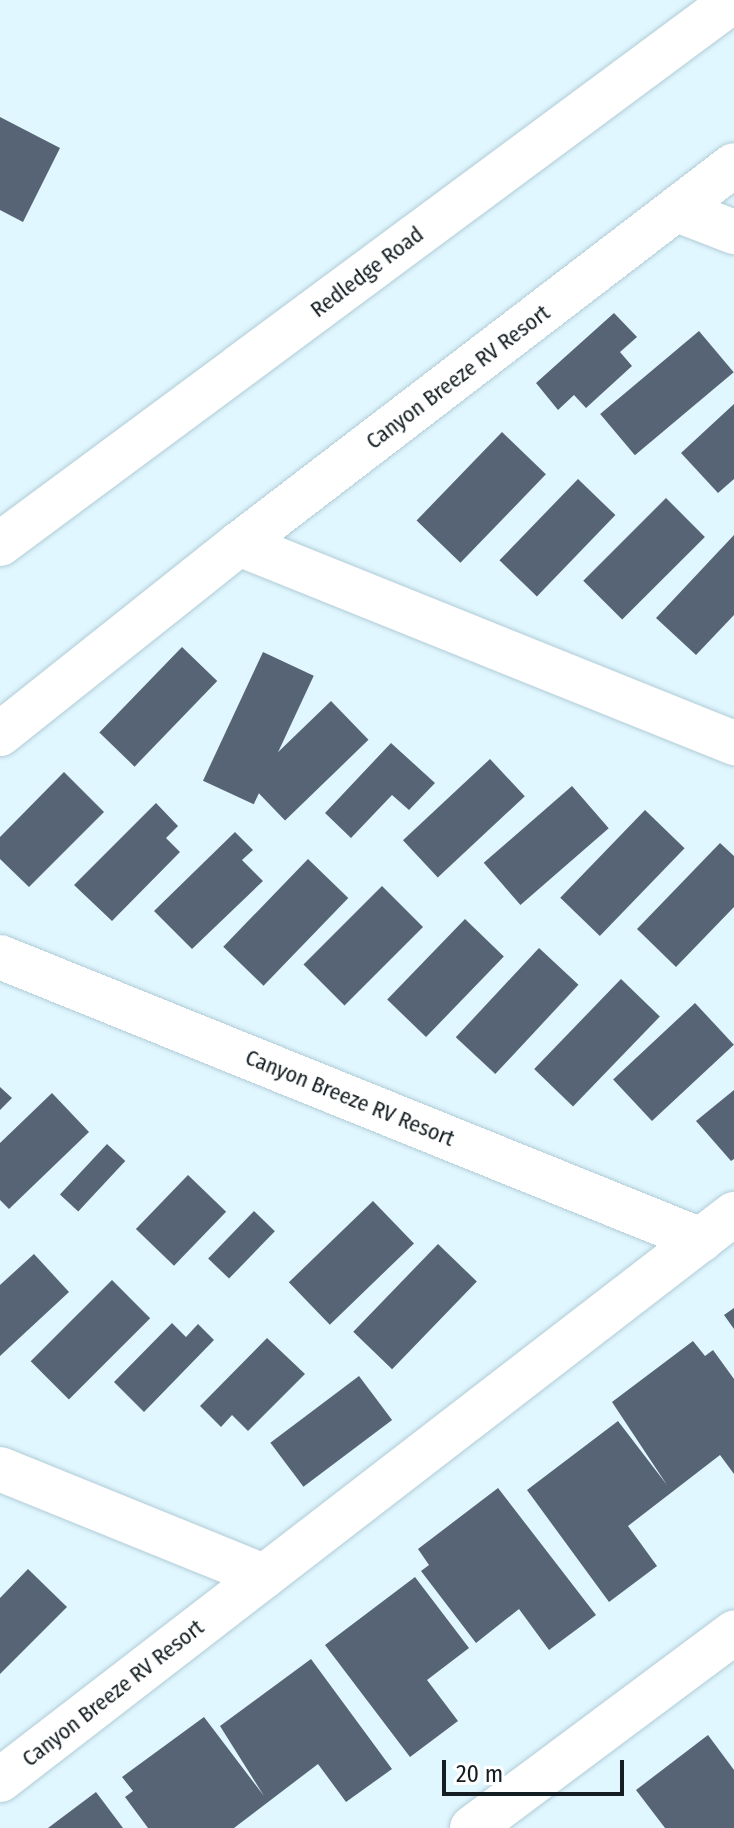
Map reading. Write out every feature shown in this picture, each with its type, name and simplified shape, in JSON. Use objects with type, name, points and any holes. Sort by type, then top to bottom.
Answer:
[{"type":"street","name":"Redledge Road","points":[[0,544],[734,0]]},
{"type":"street","name":"Canyon Breeze RV Resort","points":[[0,734],[239,544],[734,165]]},
{"type":"street","points":[[677,210],[734,232]]},
{"type":"street","points":[[239,544],[734,743]]},
{"type":"street","name":"Canyon Breeze RV Resort","points":[[0,957],[717,1227]]},
{"type":"street","name":"Canyon Breeze RV Resort","points":[[0,1780],[717,1227]]},
{"type":"street","points":[[0,1469],[264,1576]]},
{"type":"street","points":[[472,1828],[518,1815],[734,1633]]},
{"type":"building","points":[[0,117],[60,148],[23,222],[0,210]]},
{"type":"building","points":[[614,313],[637,337],[620,352],[632,366],[586,408],[574,395],[558,410],[536,383]]},
{"type":"building","points":[[699,331],[734,372],[635,455],[600,414]]},
{"type":"building","points":[[734,404],[734,479],[718,493],[681,453]]},
{"type":"building","points":[[502,432],[546,474],[460,563],[417,520]]},
{"type":"building","points":[[578,479],[615,515],[537,596],[500,560]]},
{"type":"building","points":[[666,498],[705,537],[622,620],[583,581]]},
{"type":"building","points":[[734,535],[734,615],[696,655],[656,618]]},
{"type":"building","points":[[182,647],[217,681],[135,767],[99,733]]},
{"type":"building","points":[[263,652],[314,676],[254,804],[203,781]]},
{"type":"building","points":[[331,701],[369,740],[285,820],[248,782]]},
{"type":"building","points":[[391,743],[435,783],[409,810],[392,795],[351,838],[325,813]]},
{"type":"building","points":[[490,759],[525,796],[438,877],[403,840]]},
{"type":"building","points":[[64,772],[104,812],[29,887],[0,859],[0,837]]},
{"type":"building","points":[[572,786],[609,828],[520,905],[484,863]]},
{"type":"building","points":[[156,803],[178,826],[166,838],[180,852],[112,921],[74,885]]},
{"type":"building","points":[[645,810],[685,848],[600,936],[560,898]]},
{"type":"building","points":[[235,832],[253,850],[242,860],[263,881],[192,949],[154,911]]},
{"type":"building","points":[[720,843],[734,856],[734,907],[676,967],[637,929]]},
{"type":"building","points":[[308,859],[348,898],[264,986],[223,947]]},
{"type":"building","points":[[382,886],[423,927],[345,1006],[304,964]]},
{"type":"building","points":[[465,919],[504,957],[426,1037],[387,1000]]},
{"type":"building","points":[[539,948],[578,985],[495,1074],[456,1037]]},
{"type":"building","points":[[621,979],[660,1017],[573,1106],[534,1069]]},
{"type":"building","points":[[695,1003],[734,1045],[652,1121],[613,1079]]},
{"type":"building","points":[[0,1087],[12,1098],[0,1110]]},
{"type":"building","points":[[734,1090],[734,1159],[731,1161],[696,1121]]},
{"type":"building","points":[[52,1093],[89,1132],[9,1209],[0,1200],[0,1143]]},
{"type":"building","points":[[107,1144],[125,1161],[78,1212],[60,1194]]},
{"type":"building","points":[[188,1175],[226,1212],[174,1266],[136,1229]]},
{"type":"building","points":[[373,1201],[414,1243],[330,1325],[289,1282]]},
{"type":"building","points":[[254,1211],[275,1231],[229,1279],[208,1258]]},
{"type":"building","points":[[438,1244],[477,1282],[392,1369],[353,1332]]},
{"type":"building","points":[[34,1254],[69,1292],[0,1356],[0,1285]]},
{"type":"building","points":[[112,1280],[150,1318],[69,1400],[31,1361]]},
{"type":"building","points":[[734,1308],[734,1329],[724,1315]]},
{"type":"building","points":[[172,1323],[186,1337],[198,1324],[214,1340],[144,1412],[114,1382]]},
{"type":"building","points":[[267,1338],[305,1374],[248,1431],[232,1415],[221,1427],[200,1406]]},
{"type":"building","points":[[693,1341],[705,1356],[713,1350],[734,1379],[734,1474],[720,1455],[628,1526],[657,1566],[609,1602],[527,1490],[618,1421],[667,1485],[612,1402]]},
{"type":"building","points":[[359,1376],[392,1420],[303,1487],[270,1443]]},
{"type":"building","points":[[498,1488],[596,1615],[549,1650],[519,1609],[476,1643],[421,1571],[429,1565],[418,1549]]},
{"type":"building","points":[[28,1569],[67,1607],[0,1674],[0,1598]]},
{"type":"building","points":[[415,1577],[469,1648],[427,1680],[458,1721],[410,1757],[325,1645]]},
{"type":"building","points":[[311,1659],[392,1769],[346,1802],[318,1764],[234,1828],[148,1828],[125,1797],[133,1791],[122,1777],[204,1717],[264,1796],[220,1726]]},
{"type":"building","points":[[708,1735],[734,1770],[734,1828],[665,1828],[636,1790]]},
{"type":"building","points":[[96,1792],[123,1828],[48,1828]]}]
